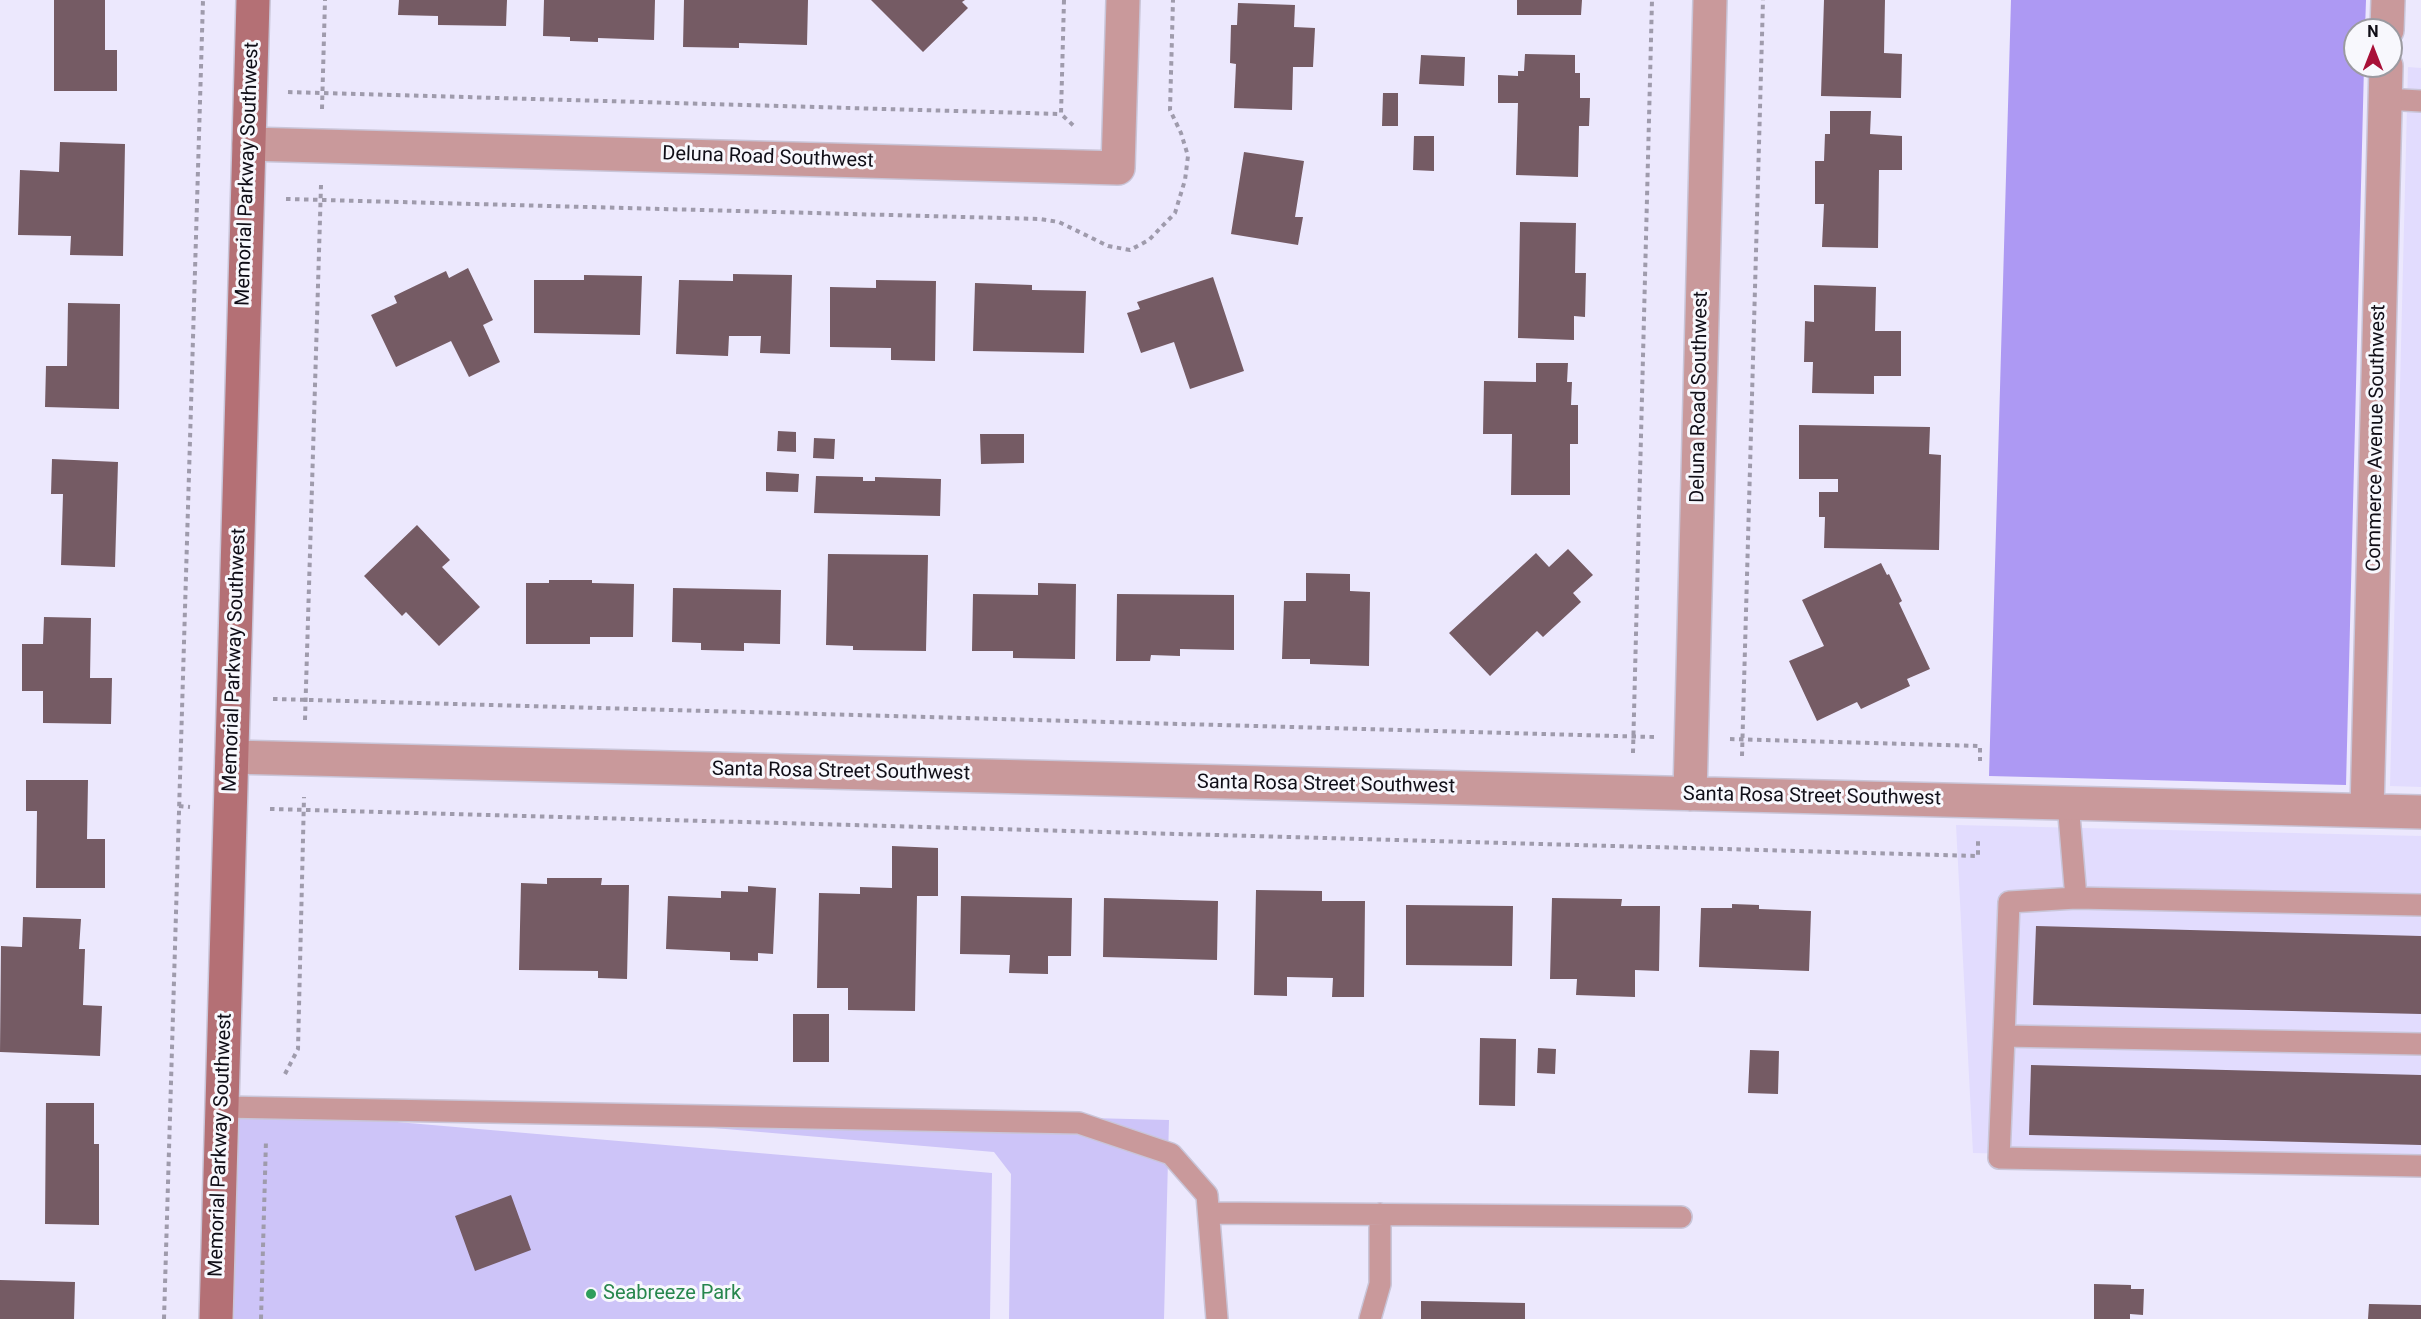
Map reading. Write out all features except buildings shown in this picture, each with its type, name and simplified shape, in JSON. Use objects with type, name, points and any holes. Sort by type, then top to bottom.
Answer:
[{"type":"street","name":"Memorial Parkway Southwest","points":[[216,1319],[253,0]]},
{"type":"street","points":[[1118,168],[1123,0]]},
{"type":"street","name":"Deluna Road Southwest","points":[[1690,794],[1710,0]]},
{"type":"street","points":[[2387,18],[2388,0]]},
{"type":"street","name":"Commerce Avenue Southwest","points":[[2367,810],[2386,78]]},
{"type":"street","name":"Deluna Road Southwest","points":[[249,144],[1118,168]]},
{"type":"street","name":"Santa Rosa Street Southwest","points":[[232,757],[2421,812]]},
{"type":"lane","points":[[2385,99],[2421,101]]},
{"type":"lane","points":[[2067,803],[2076,898]]},
{"type":"lane","points":[[2421,905],[2076,898],[2008,902],[1999,1158],[2421,1166]]},
{"type":"lane","points":[[2004,1036],[2421,1044]]},
{"type":"lane","points":[[222,1107],[1079,1123],[1171,1154],[1207,1195],[1217,1319]]},
{"type":"lane","points":[[1209,1213],[1681,1217]]},
{"type":"lane","points":[[1370,1319],[1380,1284],[1380,1214]]},
{"type":"path","points":[[164,1319],[203,0]]},
{"type":"path","points":[[261,1319],[267,1108],[298,1049],[324,0]]},
{"type":"path","points":[[1061,114],[1064,0]]},
{"type":"path","points":[[1632,792],[1652,0]]},
{"type":"path","points":[[1740,795],[1762,0]]},
{"type":"path","points":[[250,91],[1061,114],[1118,168]]},
{"type":"shaded area","points":[[2011,0],[2366,0],[2365,18],[2343,18],[2343,78],[2364,78],[2346,785],[1989,776]]},
{"type":"shaded area","points":[[2408,67],[2421,68],[2421,787],[2390,786]]},
{"type":"shaded area","points":[[1956,825],[2421,836],[2421,1164],[1973,1153]]},
{"type":"shaded area","points":[[387,1100],[1169,1120],[1164,1319],[1009,1319],[1011,1174],[994,1152]]},
{"type":"shaded area","name":"Seabreeze Park","points":[[222,1107],[992,1173],[990,1319],[216,1319]]},
{"type":"place","name":"Seabreeze Park","points":[[591,1294]]}]
